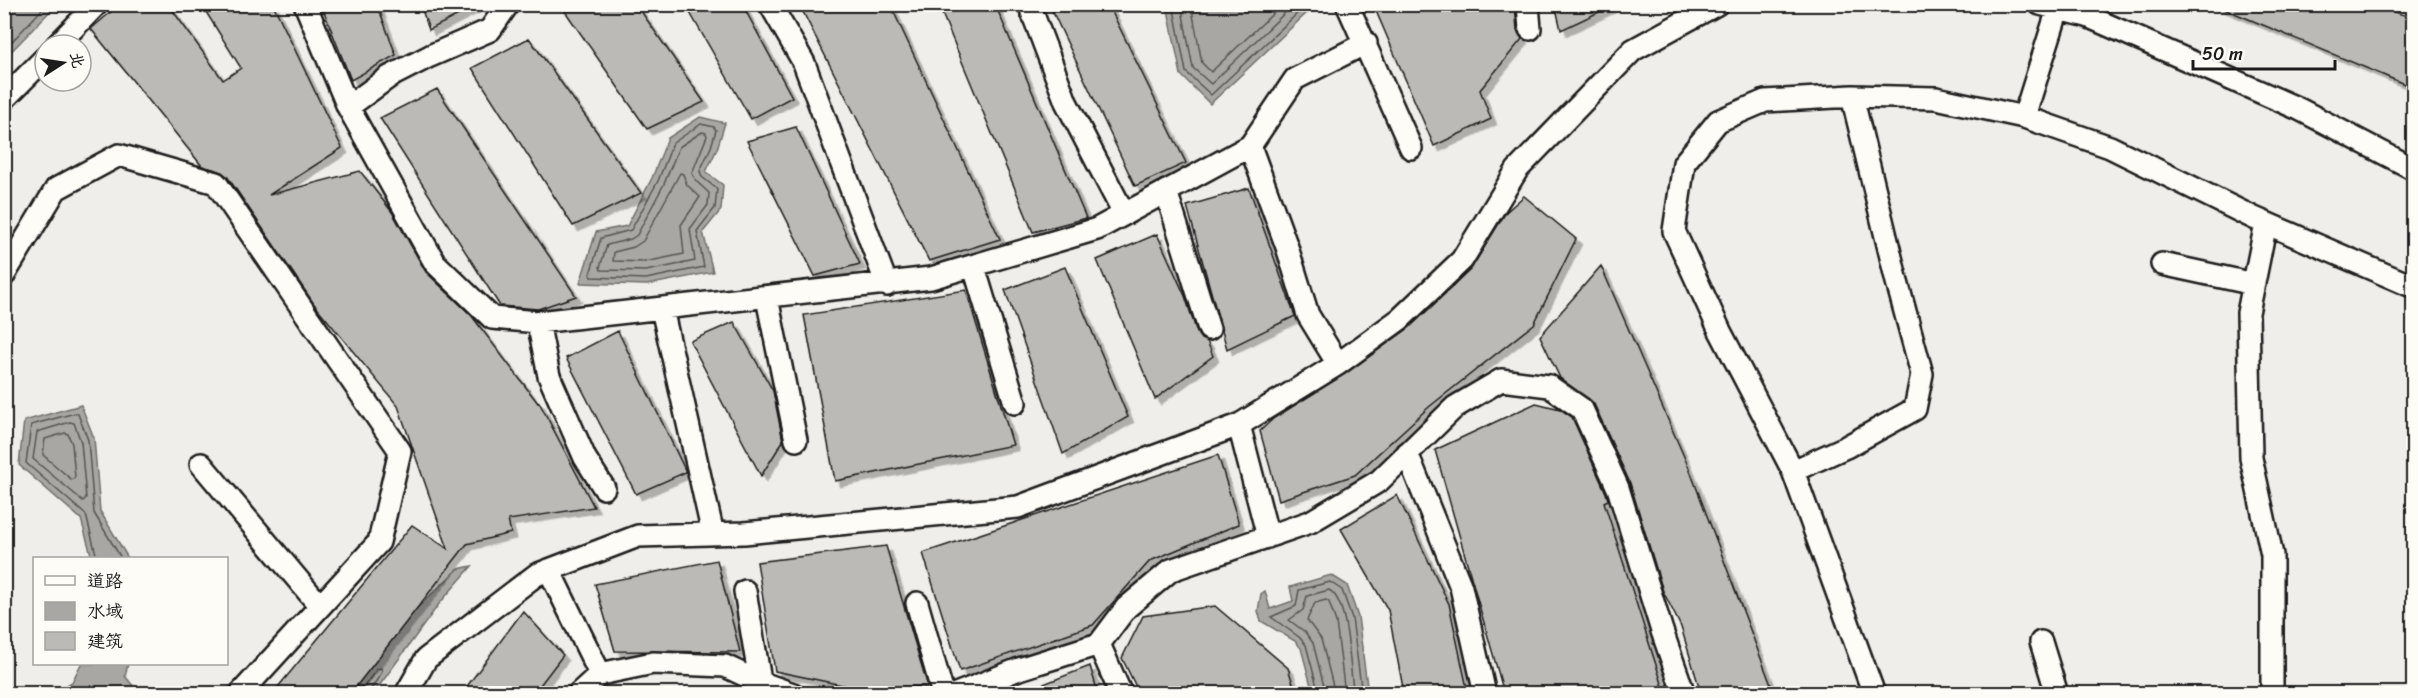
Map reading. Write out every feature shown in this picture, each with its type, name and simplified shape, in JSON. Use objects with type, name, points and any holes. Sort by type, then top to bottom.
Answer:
[{"type":"street","points":[[69,33],[97,4]]},
{"type":"street","points":[[305,4],[348,106],[435,262],[492,318],[538,322],[887,285],[932,278],[1097,229],[1250,146],[1295,79],[1366,43]]},
{"type":"street","points":[[348,106],[389,76],[490,30],[508,4]]},
{"type":"street","points":[[770,4],[804,63],[853,188],[887,285]]},
{"type":"street","points":[[1029,4],[1066,102],[1124,214]]},
{"type":"street","points":[[1347,4],[1411,148]]},
{"type":"street","points":[[1528,4],[1530,29]]},
{"type":"street","points":[[406,693],[426,659],[536,575],[638,536],[744,533],[1018,507],[1239,425],[1338,364],[1400,319],[1462,260],[1517,170],[1633,50],[1717,4]]},
{"type":"street","points":[[2024,117],[2049,7],[2087,16],[2299,109],[2414,169]]},
{"type":"street","points":[[4,99],[33,70]]},
{"type":"street","points":[[1792,471],[1846,447],[1915,410],[1922,374],[1852,96]]},
{"type":"street","points":[[1874,693],[1792,471],[1720,331],[1674,231],[1684,163],[1718,121],[1765,100],[1852,96],[1936,98],[2024,117],[2110,147],[2266,224],[2414,287]]},
{"type":"street","points":[[1250,146],[1287,247],[1308,315],[1338,364]]},
{"type":"street","points":[[4,275],[56,189],[119,155],[216,183],[400,451],[379,542],[240,693]]},
{"type":"street","points":[[1166,191],[1209,329]]},
{"type":"street","points":[[2266,224],[2248,313],[2251,458],[2272,555],[2272,693]]},
{"type":"street","points":[[2162,264],[2254,284]]},
{"type":"street","points":[[974,267],[1015,403]]},
{"type":"street","points":[[767,298],[796,440]]},
{"type":"street","points":[[662,309],[713,534]]},
{"type":"street","points":[[538,322],[549,376],[585,458],[603,488]]},
{"type":"street","points":[[956,693],[1019,669],[1099,644],[1126,608],[1171,570],[1310,522],[1379,481],[1455,406],[1501,380],[1549,386],[1582,409],[1618,488],[1662,631],[1684,693]]},
{"type":"street","points":[[1239,425],[1268,537]]},
{"type":"street","points":[[1407,453],[1461,587],[1485,693]]},
{"type":"street","points":[[201,464],[320,606]]},
{"type":"street","points":[[549,570],[600,674]]},
{"type":"street","points":[[745,591],[760,688]]},
{"type":"street","points":[[917,603],[943,693]]},
{"type":"street","points":[[2041,642],[2057,693]]},
{"type":"street","points":[[1099,644],[1121,693]]},
{"type":"street","points":[[578,693],[600,674],[653,663],[725,666],[760,688],[793,693]]},
{"type":"water","points":[[1307,4],[1309,11],[1210,104],[1181,75],[1167,5]]},
{"type":"water","points":[[4,5],[56,5],[5,58]]},
{"type":"water","points":[[700,117],[725,123],[717,149],[706,172],[723,185],[721,210],[703,232],[713,272],[647,285],[580,283],[596,232],[627,226],[652,178],[668,138]]},
{"type":"water","points":[[81,405],[94,438],[100,511],[127,557],[92,557],[81,519],[19,465],[24,421]]},
{"type":"water","points":[[472,566],[439,604],[374,693],[351,693],[416,609],[458,569]]},
{"type":"water","points":[[1331,575],[1347,585],[1358,617],[1368,693],[1313,693],[1301,648],[1295,641],[1261,621],[1258,611],[1261,594],[1265,591],[1270,609],[1293,601],[1290,587]]},
{"type":"water","points":[[80,665],[128,665],[125,676],[139,693],[54,693],[72,682]]},
{"type":"building","points":[[120,4],[168,4],[223,80],[241,68],[201,4],[273,4],[342,148],[269,195],[360,171],[392,212],[426,272],[471,315],[539,402],[594,507],[508,520],[511,533],[467,544],[351,693],[273,693],[412,525],[448,549],[398,406],[314,304],[227,176],[220,171],[202,166],[91,29]]},
{"type":"building","points":[[321,4],[377,4],[396,55],[351,80]]},
{"type":"building","points":[[420,4],[480,4],[429,30]]},
{"type":"building","points":[[560,4],[636,4],[704,102],[647,129]]},
{"type":"building","points":[[685,4],[742,4],[792,97],[751,119]]},
{"type":"building","points":[[799,4],[890,4],[1000,239],[929,261]]},
{"type":"building","points":[[938,4],[995,4],[1086,218],[1033,232]]},
{"type":"building","points":[[1049,4],[1108,4],[1186,163],[1135,186]]},
{"type":"building","points":[[1373,4],[1515,4],[1517,30],[1522,39],[1480,90],[1491,119],[1434,146]]},
{"type":"building","points":[[1555,4],[1616,4],[1561,30]]},
{"type":"building","points":[[2368,4],[2414,18],[2414,88],[2215,5]]},
{"type":"building","points":[[529,38],[641,193],[573,226],[472,68]]},
{"type":"building","points":[[437,89],[576,296],[538,309],[500,306],[380,118]]},
{"type":"building","points":[[796,127],[860,264],[815,276],[747,141]]},
{"type":"building","points":[[1249,188],[1295,316],[1227,349],[1187,206]]},
{"type":"building","points":[[1524,196],[1576,239],[1534,324],[1429,407],[1355,475],[1279,500],[1260,431],[1274,418],[1345,374],[1409,328],[1471,269],[1506,212]]},
{"type":"building","points":[[1157,234],[1185,296],[1197,333],[1201,339],[1207,341],[1213,356],[1155,399],[1097,260]]},
{"type":"building","points":[[1601,266],[1689,468],[1774,693],[1701,693],[1681,627],[1663,591],[1630,483],[1594,404],[1560,378],[1540,336]]},
{"type":"building","points":[[1065,267],[1128,417],[1063,454],[1005,290]]},
{"type":"building","points":[[966,290],[1013,445],[835,481],[804,315]]},
{"type":"building","points":[[734,322],[773,391],[783,441],[761,476],[690,341]]},
{"type":"building","points":[[618,331],[686,472],[636,494],[566,358]]},
{"type":"building","points":[[1536,403],[1560,409],[1572,417],[1606,493],[1608,500],[1604,502],[1665,693],[1504,693],[1435,450]]},
{"type":"building","points":[[1218,455],[1239,524],[1150,561],[1093,625],[960,671],[923,553]]},
{"type":"building","points":[[1397,495],[1449,604],[1468,693],[1404,693],[1388,610],[1341,529]]},
{"type":"building","points":[[886,546],[928,687],[847,686],[775,671],[757,562]]},
{"type":"building","points":[[717,560],[740,652],[615,651],[595,584]]},
{"type":"building","points":[[1215,606],[1288,668],[1296,693],[1139,693],[1122,658],[1143,616]]},
{"type":"building","points":[[523,611],[563,655],[534,693],[462,693]]},
{"type":"building","points":[[1090,666],[1098,693],[1023,693],[1023,692]]}]
